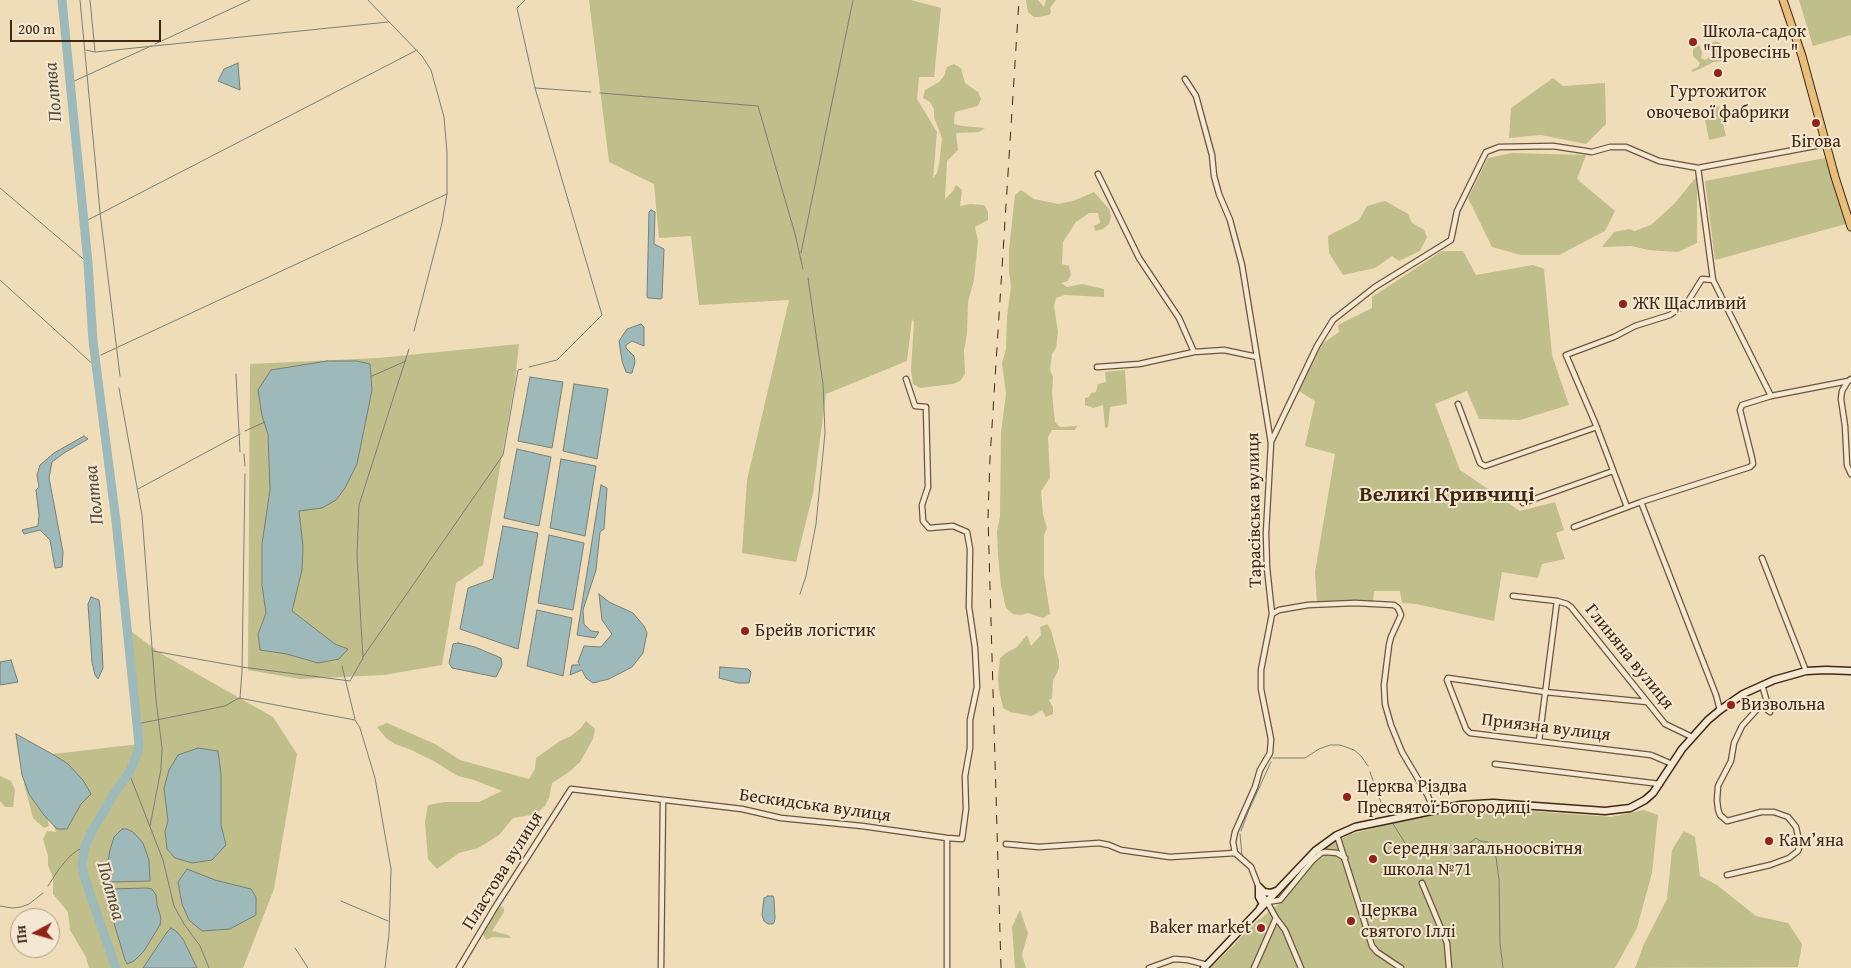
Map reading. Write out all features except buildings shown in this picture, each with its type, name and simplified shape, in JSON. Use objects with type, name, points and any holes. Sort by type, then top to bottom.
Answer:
[{"type":"main road","points":[[1783,0],[1802,56],[1842,203],[1851,227]]},
{"type":"main road","points":[[1205,967],[1315,851],[1337,835],[1355,827],[1460,805],[1493,803],[1605,811],[1630,808],[1646,800],[1660,784],[1692,737],[1720,710],[1743,694],[1762,685],[1806,671],[1851,671]]},
{"type":"main road","points":[[1259,887],[1268,893],[1278,891]]},
{"type":"main road","points":[[1259,887],[1259,897],[1262,904],[1260,910]]},
{"type":"street","name":"Тарасівська вулиця","points":[[1185,79],[1196,96],[1212,155],[1214,176],[1242,265],[1271,443],[1266,542],[1272,614],[1261,670],[1261,689],[1271,739],[1270,753],[1260,770],[1255,787],[1235,832],[1233,842],[1235,853]]},
{"type":"street","points":[[1271,443],[1317,346],[1333,320],[1375,287],[1451,240],[1457,211],[1486,152],[1499,147],[1552,146],[1592,152],[1610,147],[1626,147],[1659,161],[1698,168],[1826,144]]},
{"type":"street","points":[[1698,168],[1713,280],[1771,396]]},
{"type":"street","points":[[1098,174],[1139,258],[1179,318],[1194,352]]},
{"type":"street","points":[[1842,203],[1851,202]]},
{"type":"street","points":[[1627,507],[1597,427],[1566,355],[1614,337],[1636,326],[1670,315],[1687,303],[1702,279],[1713,280]]},
{"type":"street","points":[[1097,367],[1139,364],[1194,352],[1224,350],[1257,357]]},
{"type":"street","name":"Бескидська вулиця","points":[[571,789],[742,809],[781,818],[962,839],[966,809],[965,776],[970,748],[970,720],[977,687],[976,648],[969,606],[970,549],[967,532],[953,526],[929,528],[923,521],[922,505],[928,487],[926,407],[915,406],[906,379]]},
{"type":"street","points":[[1574,527],[1641,502],[1750,467],[1753,464],[1740,410],[1742,405],[1771,396],[1849,380]]},
{"type":"street","points":[[1849,380],[1842,391],[1841,398],[1847,465],[1851,474]]},
{"type":"street","points":[[1458,404],[1480,463],[1485,466],[1597,427]]},
{"type":"street","points":[[1523,503],[1613,470]]},
{"type":"street","points":[[1641,502],[1716,695],[1720,710]]},
{"type":"street","points":[[1762,558],[1806,671]]},
{"type":"street","name":"Глиняна вулиця","points":[[1512,596],[1557,601],[1571,607],[1665,724],[1692,737]]},
{"type":"street","points":[[1540,742],[1557,601]]},
{"type":"street","points":[[1272,614],[1279,610],[1316,605],[1365,604],[1394,606],[1398,608],[1401,616],[1389,645],[1384,685],[1385,704],[1391,726],[1402,752],[1428,796],[1433,810]]},
{"type":"street","name":"Приязна вулиця","points":[[1545,692],[1448,678],[1446,683],[1466,729],[1470,732],[1651,755],[1672,764]]},
{"type":"street","points":[[1727,875],[1770,865],[1789,858],[1798,851],[1800,845],[1796,826],[1788,818],[1774,812],[1762,812],[1727,821],[1720,815],[1718,809],[1716,800],[1718,786],[1731,761],[1734,742],[1742,726],[1760,705],[1770,712],[1762,685]]},
{"type":"street","points":[[1545,692],[1647,702]]},
{"type":"street","points":[[1495,764],[1660,784]]},
{"type":"street","name":"Пластова вулиця","points":[[458,968],[571,789]]},
{"type":"street","points":[[661,968],[664,800]]},
{"type":"street","points":[[1337,835],[1372,946],[1402,968]]},
{"type":"street","points":[[947,838],[947,968]]},
{"type":"street","points":[[1006,844],[1039,847],[1099,843],[1121,850],[1170,857],[1235,853],[1252,867],[1259,887],[1285,930],[1301,968]]},
{"type":"street","points":[[1267,902],[1280,900],[1312,861],[1321,853],[1338,853],[1345,858]]},
{"type":"street","points":[[1422,883],[1446,943],[1450,968]]},
{"type":"street","points":[[1254,968],[1276,918]]},
{"type":"street","points":[[1149,968],[1174,959],[1188,960],[1205,967]]},
{"type":"shaded area","points":[[589,0],[911,0],[941,8],[934,77],[919,77],[917,99],[937,132],[933,178],[937,173],[939,165],[942,138],[934,117],[934,109],[930,102],[923,98],[925,90],[939,82],[944,76],[947,67],[954,64],[961,68],[965,83],[978,92],[981,99],[978,106],[955,112],[954,124],[985,128],[979,132],[956,133],[958,150],[947,161],[945,199],[956,185],[962,190],[960,206],[970,204],[984,205],[988,212],[988,220],[975,227],[978,241],[974,280],[968,302],[967,334],[964,350],[965,374],[960,381],[953,384],[920,388],[913,384],[911,369],[914,322],[912,319],[907,361],[826,394],[813,493],[796,562],[742,553],[747,480],[789,300],[699,305],[691,236],[659,238],[654,184],[609,162]]},
{"type":"shaded area","points":[[1026,0],[1038,0],[1044,7],[1046,0],[1056,0],[1050,8],[1051,12],[1049,15],[1034,17],[1028,12]]},
{"type":"shaded area","points":[[1799,0],[1851,0],[1851,35],[1813,46]]},
{"type":"shaded area","points":[[1715,41],[1720,43],[1724,55],[1727,55],[1728,62],[1726,60],[1714,62],[1693,72],[1691,70],[1698,67],[1700,63],[1693,56],[1693,49],[1699,45],[1702,52],[1701,58],[1705,60],[1710,57],[1716,57],[1711,44]]},
{"type":"shaded area","points":[[1553,78],[1563,86],[1605,83],[1606,124],[1586,144],[1541,135],[1509,138],[1511,108]]},
{"type":"shaded area","points":[[1719,106],[1726,136],[1709,140],[1703,109]]},
{"type":"shaded area","points":[[1512,153],[1586,155],[1577,179],[1615,211],[1605,231],[1559,255],[1521,255],[1492,247],[1468,198],[1488,158]]},
{"type":"shaded area","points":[[1825,158],[1846,224],[1715,260],[1705,181]]},
{"type":"shaded area","points":[[1697,176],[1697,243],[1678,252],[1648,250],[1632,246],[1602,247],[1614,232],[1629,229],[1635,231],[1651,225],[1674,204]]},
{"type":"shaded area","points":[[1021,190],[1034,199],[1058,204],[1073,201],[1094,192],[1109,209],[1111,216],[1109,224],[1103,229],[1095,231],[1094,226],[1100,223],[1098,213],[1089,213],[1076,222],[1063,242],[1062,264],[1069,266],[1071,274],[1068,281],[1061,283],[1067,287],[1082,284],[1104,289],[1104,297],[1065,295],[1056,298],[1054,306],[1058,332],[1050,370],[1053,377],[1052,393],[1055,422],[1060,427],[1077,426],[1075,430],[1052,430],[1048,437],[1050,478],[1041,491],[1043,514],[1047,528],[1044,535],[1044,575],[1050,614],[1043,618],[1028,613],[1021,615],[1013,614],[1006,608],[1001,586],[998,555],[997,531],[1000,517],[1001,433],[1006,394],[1002,363],[1006,349],[1007,317],[1011,286],[1009,250],[1015,195]]},
{"type":"shaded area","points":[[1385,201],[1408,214],[1412,223],[1424,230],[1427,237],[1420,251],[1399,261],[1392,256],[1375,268],[1343,275],[1329,253],[1328,236],[1359,220],[1367,206]]},
{"type":"shaded area","points":[[1442,251],[1463,251],[1476,275],[1533,265],[1544,269],[1552,355],[1569,405],[1520,420],[1479,419],[1467,391],[1435,404],[1460,470],[1520,511],[1555,502],[1564,530],[1556,533],[1565,559],[1542,564],[1538,578],[1502,572],[1494,621],[1416,604],[1402,603],[1400,591],[1374,591],[1373,602],[1317,604],[1315,572],[1335,454],[1305,446],[1315,401],[1299,391],[1322,344],[1339,332],[1338,325],[1372,308],[1372,297]]},
{"type":"shaded area","points":[[519,344],[515,381],[483,565],[456,583],[442,665],[384,675],[300,679],[248,670],[250,364],[378,358]]},
{"type":"shaded area","points":[[1125,370],[1127,404],[1110,407],[1108,427],[1105,428],[1103,405],[1093,408],[1085,405],[1085,398],[1089,397],[1091,393],[1096,392],[1098,384],[1106,382],[1105,372]]},
{"type":"shaded area","points":[[1047,624],[1051,630],[1059,660],[1059,668],[1053,681],[1052,698],[1049,700],[1053,707],[1053,714],[1046,717],[1042,710],[1032,716],[1010,712],[1003,708],[999,690],[1000,658],[1017,647],[1027,635],[1031,646],[1041,635],[1040,627]]},
{"type":"shaded area","points":[[128,629],[160,653],[273,717],[297,754],[274,889],[243,968],[89,968],[86,957],[70,930],[68,912],[53,894],[53,878],[48,865],[48,856],[43,839],[47,831],[56,832],[45,805],[49,826],[44,828],[33,818],[24,784],[36,756],[139,744]]},
{"type":"shaded area","points":[[586,721],[595,729],[593,739],[580,762],[552,783],[545,806],[536,814],[513,818],[499,835],[478,848],[459,853],[437,869],[428,859],[425,822],[428,805],[445,802],[479,802],[502,791],[458,776],[432,760],[395,744],[386,738],[377,727],[387,723],[435,744],[460,760],[529,779],[535,769],[536,758],[560,741],[571,736]]},
{"type":"shaded area","points":[[0,776],[11,781],[15,790],[13,807],[5,807],[0,801]]},
{"type":"shaded area","points":[[1490,808],[1611,817],[1644,810],[1658,815],[1652,873],[1637,928],[1615,968],[1211,968],[1256,922],[1283,901],[1329,845],[1351,834],[1442,811]]},
{"type":"shaded area","points":[[1684,831],[1695,837],[1700,876],[1717,885],[1756,916],[1788,923],[1802,944],[1798,967],[1635,968],[1644,944],[1667,899],[1672,850]]},
{"type":"shaded area","points":[[502,906],[504,912],[492,931],[508,935],[511,938],[493,937],[486,940],[483,934],[484,930],[494,912]]},
{"type":"shaded area","points":[[1020,910],[1028,933],[1022,955],[1026,968],[1015,968],[1012,927]]},
{"type":"water","points":[[238,63],[240,90],[218,81],[224,69]]},
{"type":"water","points":[[651,210],[655,212],[654,244],[664,249],[661,299],[647,297],[649,212]]},
{"type":"water","points":[[641,324],[644,327],[644,346],[632,341],[626,345],[626,348],[634,356],[635,362],[632,373],[629,373],[626,372],[622,361],[619,341],[627,329]]},
{"type":"water","points":[[327,361],[357,361],[370,364],[372,390],[357,464],[345,488],[336,500],[322,508],[299,511],[303,546],[302,570],[292,611],[335,644],[348,649],[339,659],[318,663],[287,654],[260,650],[258,634],[266,613],[262,585],[262,544],[270,490],[268,434],[262,416],[258,390],[271,370]]},
{"type":"water","points":[[530,377],[563,382],[552,448],[518,441]]},
{"type":"water","points":[[574,384],[608,389],[597,459],[563,451]]},
{"type":"water","points":[[84,436],[88,439],[52,462],[49,478],[63,552],[62,567],[55,568],[50,540],[40,530],[24,534],[22,530],[38,526],[39,515],[36,490],[39,487],[37,475],[40,465],[54,453]]},
{"type":"water","points":[[517,449],[551,457],[539,526],[504,518]]},
{"type":"water","points":[[561,459],[596,466],[585,536],[550,528]]},
{"type":"water","points":[[601,485],[607,488],[604,529],[600,532],[596,570],[583,610],[584,624],[591,631],[599,632],[595,638],[577,635]]},
{"type":"water","points":[[503,526],[538,533],[518,649],[460,629],[468,588],[493,579]]},
{"type":"water","points":[[549,535],[584,543],[573,610],[538,603]]},
{"type":"water","points":[[599,594],[609,602],[633,613],[644,626],[647,633],[643,653],[632,667],[609,679],[593,683],[586,678],[582,670],[570,675],[572,665],[580,665],[578,662],[584,646],[601,647],[612,634],[602,620]]},
{"type":"water","points":[[91,597],[99,600],[100,608],[103,668],[98,679],[92,662],[88,604]]},
{"type":"water","points":[[537,610],[572,618],[563,676],[527,666]]},
{"type":"water","points":[[458,643],[475,647],[501,658],[502,665],[496,677],[452,668],[449,663],[453,644]]},
{"type":"water","points":[[11,660],[18,682],[0,685],[0,662]]},
{"type":"water","points":[[720,667],[748,669],[751,672],[749,683],[738,683],[719,678]]},
{"type":"water","points":[[16,734],[68,764],[83,780],[91,794],[81,804],[67,829],[57,829],[43,814],[29,794],[22,775]]},
{"type":"water","points":[[198,748],[218,751],[221,774],[221,825],[226,845],[212,860],[192,863],[175,858],[167,849],[165,831],[168,821],[164,788],[169,770],[178,755]]},
{"type":"water","points":[[122,829],[133,832],[143,843],[149,860],[150,881],[109,882],[107,867],[110,850],[114,837]]},
{"type":"water","points":[[187,869],[215,880],[251,889],[256,897],[256,915],[230,929],[202,931],[189,920],[182,904],[178,882]]},
{"type":"water","points":[[108,889],[152,889],[156,895],[161,918],[160,925],[144,951],[134,961],[127,964],[105,893]]},
{"type":"water","points":[[773,896],[774,899],[775,918],[772,924],[764,921],[762,915],[764,898]]},
{"type":"water","points":[[171,928],[183,939],[197,968],[143,968],[167,932]]},
{"type":"waterway","name":"Полтва","points":[[62,0],[88,263],[93,341],[116,521],[139,744],[138,752],[129,773],[114,794],[90,835],[85,847],[82,864],[91,897],[116,968]]},
{"type":"waterway","points":[[80,0],[100,212],[120,376]]},
{"type":"waterway","points":[[90,0],[95,51]]},
{"type":"waterway","points":[[155,44],[250,0]]},
{"type":"waterway","points":[[368,0],[422,56],[431,70],[444,117],[447,152],[447,194],[442,223],[414,331]]},
{"type":"waterway","points":[[525,0],[517,8],[535,88],[602,315],[557,360],[529,367]]},
{"type":"waterway","points":[[801,253],[853,0]]},
{"type":"waterway","points":[[86,50],[95,52],[388,22]]},
{"type":"waterway","points":[[70,83],[151,46]]},
{"type":"waterway","points":[[84,222],[417,50]]},
{"type":"waterway","points":[[535,88],[591,92]]},
{"type":"waterway","points":[[600,93],[758,106],[795,234],[803,269]]},
{"type":"waterway","points":[[0,188],[88,263]]},
{"type":"waterway","points":[[101,355],[447,194]]},
{"type":"waterway","points":[[800,594],[806,576],[816,524],[825,433],[823,384],[808,278]]},
{"type":"waterway","points":[[0,280],[97,368]]},
{"type":"waterway","points":[[153,651],[242,667],[350,681],[363,658],[357,555],[359,505],[409,349]]},
{"type":"waterway","points":[[372,376],[406,361]]},
{"type":"waterway","points":[[363,657],[503,455],[518,370],[522,369]]},
{"type":"waterway","points":[[236,374],[240,452]]},
{"type":"waterway","points":[[119,388],[142,515],[156,700],[162,748],[161,769],[150,826]]},
{"type":"waterway","points":[[245,431],[265,422]]},
{"type":"waterway","points":[[138,489],[240,434]]},
{"type":"waterway","points":[[244,454],[245,466]]},
{"type":"waterway","points":[[240,698],[245,474]]},
{"type":"waterway","points":[[342,666],[355,719]]},
{"type":"waterway","points":[[137,724],[225,706],[239,698],[355,720],[360,728],[375,778],[391,869],[389,934],[385,968]]},
{"type":"waterway","points":[[1273,758],[1305,758],[1319,749],[1330,745],[1340,745],[1354,750],[1368,766]]},
{"type":"waterway","points":[[1241,831],[1271,762]]},
{"type":"waterway","points":[[1370,772],[1386,813]]},
{"type":"waterway","points":[[129,773],[163,860],[174,906],[200,946],[209,968]]},
{"type":"waterway","points":[[1392,822],[1405,843],[1418,851],[1431,848],[1444,850],[1452,845],[1457,848],[1467,845],[1476,838],[1480,841],[1488,842],[1496,857],[1499,880],[1500,943],[1503,968]]},
{"type":"waterway","points":[[1240,834],[1242,856]]},
{"type":"waterway","points":[[48,886],[70,856],[85,847]]},
{"type":"waterway","points":[[0,906],[21,907],[29,904],[43,893]]},
{"type":"waterway","points":[[341,901],[388,921]]},
{"type":"waterway","points":[[295,948],[308,968]]},
{"type":"railway","points":[[1001,968],[988,517],[990,458],[1019,0]]},
{"type":"place","name":"Школа-садок \"Провесінь\"","points":[[1693,42]]},
{"type":"place","name":"Гуртожиток овочевої фабрики","points":[[1718,73]]},
{"type":"place","name":"Бігова","points":[[1816,123]]},
{"type":"place","name":"ЖК Щасливий","points":[[1623,304]]},
{"type":"place","name":"Брейв логістик","points":[[745,631]]},
{"type":"place","name":"Визвольна","points":[[1731,705]]},
{"type":"place","name":"Церква Різдва Пресвятої Богородиці","points":[[1347,797]]},
{"type":"place","name":"Кам’яна","points":[[1769,841]]},
{"type":"place","name":"Середня загальноосвітня школа №71","points":[[1373,859]]},
{"type":"place","name":"Церква святого Іллі","points":[[1351,921]]},
{"type":"place","name":"Baker market","points":[[1261,928]]},
{"type":"district","name":"Великі Кривчиці","points":[[1447,495]]}]
